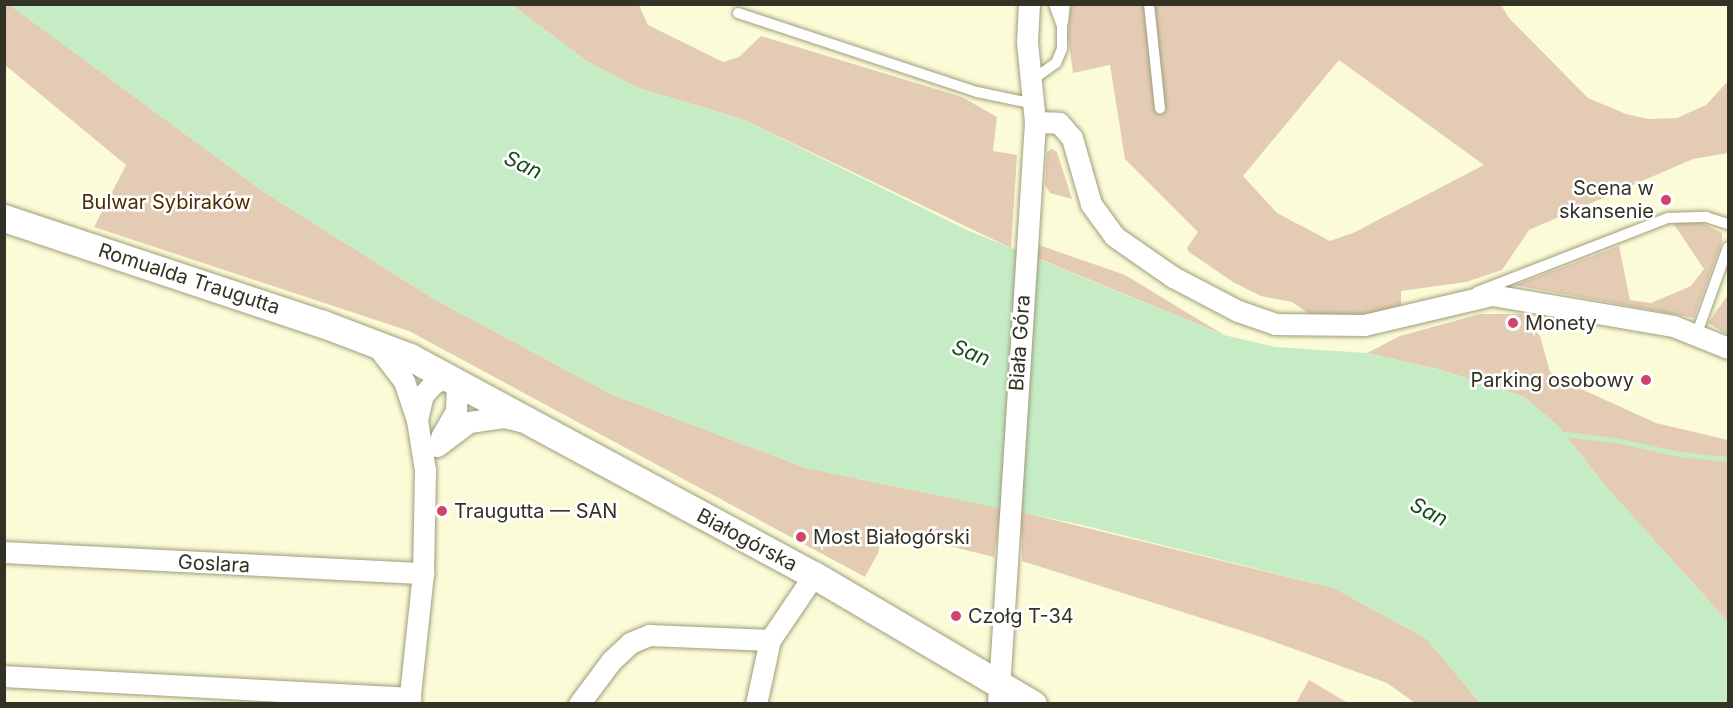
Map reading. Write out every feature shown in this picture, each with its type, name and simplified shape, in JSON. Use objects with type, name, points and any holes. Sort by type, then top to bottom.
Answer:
[{"type":"street","name":"Biała Góra","points":[[999,693],[1034,113],[1029,4]]},
{"type":"street","points":[[1034,113],[1059,123],[1072,138],[1091,204],[1114,236],[1173,277],[1238,311],[1275,324],[1352,326],[1402,319],[1492,295],[1610,313],[1697,333],[1728,348]]},
{"type":"street","name":"Romualda Traugutta","points":[[4,218],[373,342],[452,379]]},
{"type":"street","points":[[4,676],[410,701],[423,573],[425,470],[417,420],[404,381],[373,342]]},
{"type":"street","points":[[417,420],[423,395],[433,384],[452,379],[456,411],[425,470]]},
{"type":"street","name":"Białogórska","points":[[452,379],[814,575],[999,693],[1033,704]]},
{"type":"street","points":[[436,446],[469,422],[484,418],[504,417],[537,425]]},
{"type":"street","name":"Goslara","points":[[4,552],[423,573]]},
{"type":"street","points":[[756,704],[770,640],[814,575]]},
{"type":"street","points":[[579,704],[611,661],[630,643],[649,635],[770,640]]},
{"type":"lane","points":[[1054,4],[1062,26]]},
{"type":"lane","points":[[1031,81],[1056,63],[1065,4]]},
{"type":"lane","points":[[1149,4],[1160,108]]},
{"type":"lane","points":[[738,13],[1034,113]]},
{"type":"lane","points":[[1473,300],[1479,288],[1531,274],[1668,219],[1706,217],[1728,224]]},
{"type":"lane","points":[[1697,333],[1728,247]]},
{"type":"green space","name":"Bulwar Sybiraków","points":[[4,5],[10,5],[261,190],[434,299],[611,394],[806,468],[1001,508],[994,557],[880,529],[879,551],[865,577],[409,331],[94,227],[126,165],[5,65]]},
{"type":"green space","points":[[512,5],[639,5],[648,25],[723,62],[739,57],[761,36],[962,97],[997,117],[993,151],[1017,155],[1011,248],[742,119],[638,88],[588,62]]},
{"type":"green space","points":[[1071,5],[1501,5],[1509,18],[1588,98],[1626,114],[1648,119],[1677,118],[1706,105],[1728,81],[1728,153],[1693,159],[1529,230],[1502,270],[1466,282],[1401,291],[1401,306],[1364,315],[1312,316],[1292,302],[1261,296],[1233,282],[1189,252],[1187,248],[1198,232],[1125,159],[1110,65],[1073,73],[1068,35]],"holes":[[[1339,60],[1484,165],[1353,233],[1330,241],[1277,213],[1243,176]]]},
{"type":"green space","points":[[1052,149],[1057,152],[1072,199],[1050,193],[1045,185],[1047,152]]},
{"type":"green space","points":[[1673,223],[1702,223],[1722,233],[1722,242],[1694,318],[1515,285],[1619,246],[1630,300],[1651,303],[1691,286],[1704,269]]},
{"type":"green space","points":[[1039,245],[1125,275],[1224,335],[1037,258]]},
{"type":"green space","points":[[1728,295],[1728,335],[1708,323]]},
{"type":"green space","points":[[1480,314],[1521,314],[1537,321],[1531,324],[1540,336],[1550,372],[1579,388],[1656,423],[1728,440],[1728,622],[1607,488],[1558,426],[1524,397],[1441,370],[1367,353],[1400,336]]},
{"type":"green space","points":[[1021,512],[1334,588],[1427,639],[1480,703],[1415,703],[1387,683],[1258,636],[1022,561]]},
{"type":"green space","points":[[1309,680],[1348,703],[1296,703]]},
{"type":"water","name":"San","points":[[10,5],[512,5],[588,62],[638,88],[742,119],[967,230],[1224,335],[1275,347],[1367,353],[1441,370],[1524,397],[1558,426],[1607,488],[1728,622],[1728,703],[1480,703],[1427,639],[1334,588],[1082,525],[806,468],[611,394],[434,299],[261,190]]},
{"type":"waterway","points":[[1560,439],[1565,434],[1615,440],[1680,454],[1728,459]]},
{"type":"place","name":"Scena w skansenie","points":[[1666,200]]},
{"type":"place","name":"Monety","points":[[1513,323]]},
{"type":"place","name":"Parking osobowy","points":[[1646,380]]},
{"type":"place","name":"Traugutta — SAN","points":[[442,511]]},
{"type":"place","name":"Most Białogórski","points":[[801,537]]},
{"type":"place","name":"Czołg T-34","points":[[956,616]]}]
